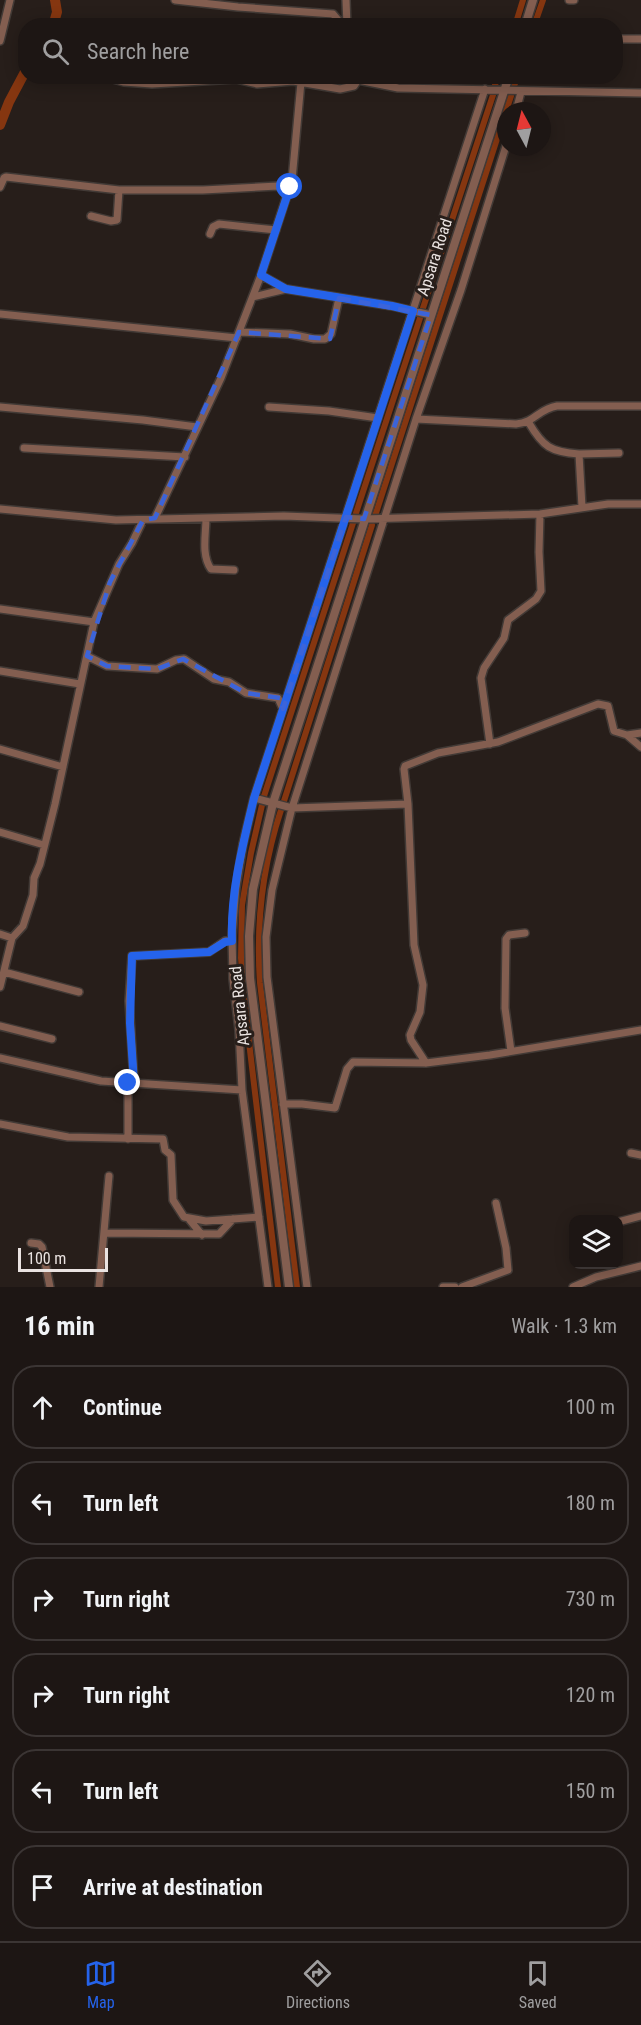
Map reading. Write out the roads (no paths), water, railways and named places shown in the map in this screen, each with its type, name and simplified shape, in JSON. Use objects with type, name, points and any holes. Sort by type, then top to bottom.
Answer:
[{"type":"street","points":[[0,41],[10,0]]},
{"type":"street","points":[[176,0],[333,14],[337,18]]},
{"type":"street","points":[[345,18],[346,0]]},
{"type":"street","points":[[527,18],[533,0]]},
{"type":"street","points":[[569,0],[574,0]]},
{"type":"street","points":[[623,39],[641,39]]},
{"type":"street","points":[[155,518],[221,378],[261,275],[289,190],[296,145],[301,84]]},
{"type":"street","points":[[309,84],[346,89],[355,84]]},
{"type":"street","points":[[382,84],[398,88],[641,93]]},
{"type":"street","name":"Apsara Road","points":[[289,1287],[250,978],[249,936],[253,889],[273,803],[506,84]]},
{"type":"street","points":[[268,1287],[242,1090],[239,1030],[233,979],[232,941],[236,887],[243,844],[254,798],[485,89]]},
{"type":"street","points":[[518,102],[521,92]]},
{"type":"street","points":[[307,1287],[267,977],[266,937],[272,890],[292,808],[503,156]]},
{"type":"street","points":[[0,187],[3,178],[6,177],[119,190],[278,186],[289,190]]},
{"type":"street","points":[[92,216],[111,221],[117,220],[119,190]]},
{"type":"street","points":[[210,234],[213,227],[219,224],[276,230]]},
{"type":"street","points":[[261,275],[286,289],[431,315]]},
{"type":"street","points":[[253,297],[286,289]]},
{"type":"street","points":[[0,314],[238,335],[290,334],[325,339],[332,334],[339,298]]},
{"type":"street","points":[[416,419],[528,423],[544,410],[557,406],[641,406]]},
{"type":"street","points":[[0,407],[98,415],[197,427]]},
{"type":"street","points":[[269,407],[329,411],[378,418]]},
{"type":"street","points":[[528,423],[548,448],[560,453],[620,453]]},
{"type":"street","points":[[24,448],[185,457]]},
{"type":"street","points":[[579,454],[582,507]]},
{"type":"street","points":[[0,509],[116,520],[284,516],[364,519],[540,514],[608,504],[641,504]]},
{"type":"street","points":[[490,744],[481,678],[484,668],[504,638],[508,620],[536,599],[541,591],[540,514]]},
{"type":"street","points":[[206,518],[208,565],[211,569],[234,570]]},
{"type":"street","points":[[0,987],[12,938],[20,931],[33,895],[34,878],[63,767],[94,622],[119,564],[143,520]]},
{"type":"street","points":[[0,609],[94,622]]},
{"type":"street","points":[[87,656],[107,666],[157,669],[176,660],[184,659],[214,679],[229,682],[246,693],[278,698],[283,709]]},
{"type":"street","points":[[0,671],[81,684]]},
{"type":"street","points":[[426,1063],[410,1035],[420,1012],[423,986],[414,945],[405,766],[438,753],[490,744],[602,703],[607,704],[610,708],[614,731],[627,735],[641,747]]},
{"type":"street","points":[[627,735],[641,733]]},
{"type":"street","points":[[0,749],[63,767]]},
{"type":"street","points":[[254,798],[292,808],[408,804]]},
{"type":"street","points":[[0,832],[44,845]]},
{"type":"street","points":[[511,1051],[505,1008],[506,939],[509,935],[525,933]]},
{"type":"street","points":[[0,934],[12,938]]},
{"type":"street","points":[[128,1139],[132,956],[209,952],[225,942],[232,941]]},
{"type":"street","points":[[4,972],[79,992]]},
{"type":"street","points":[[0,1026],[52,1039]]},
{"type":"street","points":[[283,1104],[335,1108],[347,1069],[353,1062],[426,1063],[641,1030]]},
{"type":"street","points":[[0,1058],[95,1080],[242,1090]]},
{"type":"street","points":[[0,1124],[68,1137],[163,1139],[165,1150],[171,1155],[173,1200],[184,1217],[206,1221],[258,1217]]},
{"type":"street","points":[[631,1152],[641,1155]]},
{"type":"street","points":[[99,1287],[108,1176]]},
{"type":"street","points":[[462,1287],[508,1270],[506,1248],[496,1203]]},
{"type":"street","points":[[623,1221],[641,1216]]},
{"type":"street","points":[[189,1219],[202,1235]]},
{"type":"street","points":[[105,1233],[219,1234],[233,1219]]},
{"type":"street","points":[[31,1243],[42,1246],[50,1287]]},
{"type":"street","points":[[573,1287],[596,1277],[641,1266]]},
{"type":"street","points":[[443,1287],[455,1287]]},
{"type":"waterway","points":[[55,0],[57,12],[55,18]]},
{"type":"waterway","points":[[517,18],[523,0]]},
{"type":"waterway","points":[[537,18],[543,0]]},
{"type":"waterway","points":[[0,125],[19,84]]},
{"type":"waterway","points":[[423,308],[493,95]]},
{"type":"waterway","points":[[509,102],[511,96]]},
{"type":"waterway","points":[[375,516],[497,139]]},
{"type":"waterway","points":[[356,513],[420,318]]},
{"type":"waterway","points":[[264,796],[353,523]]},
{"type":"waterway","points":[[284,801],[372,525]]},
{"type":"waterway","points":[[262,805],[242,905],[241,958],[278,1287]]},
{"type":"waterway","points":[[281,810],[265,874],[260,918],[259,961],[297,1287]]}]
